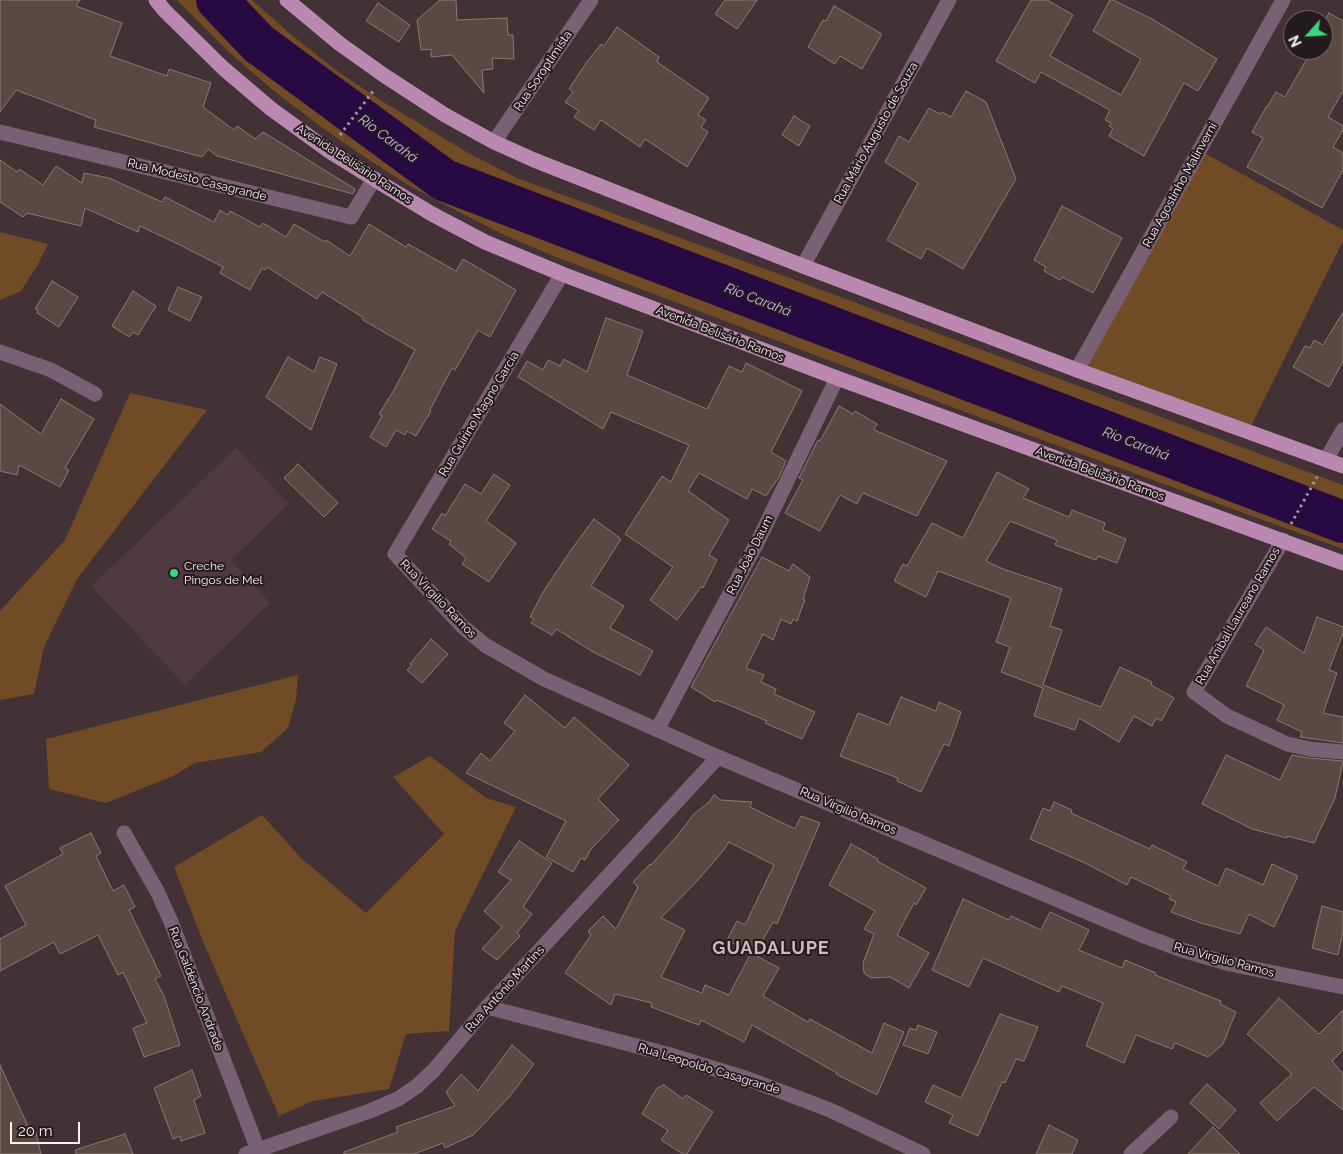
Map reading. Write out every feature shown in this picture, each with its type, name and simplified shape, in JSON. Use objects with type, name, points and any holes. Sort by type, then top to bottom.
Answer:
[{"type":"main road","name":"Avenida Belisário Ramos","points":[[156,0],[223,68],[270,108],[328,151],[432,214],[485,242],[562,274],[837,378],[1343,563]]},
{"type":"main road","points":[[287,0],[340,44],[385,76],[445,115],[494,142],[803,266],[1077,370],[1343,466]]},
{"type":"street","name":"Rua Soroptimista","points":[[494,142],[591,0]]},
{"type":"street","name":"Rua Mário Augusto de Souza","points":[[803,266],[949,0]]},
{"type":"street","name":"Rua Agostinho Malinverni","points":[[1077,370],[1283,0]]},
{"type":"street","name":"Rua Modesto Casagrande","points":[[0,132],[350,217],[374,180]]},
{"type":"street","name":"Rua Guirino Magno Garcia","points":[[395,554],[562,274]]},
{"type":"street","points":[[0,352],[51,370],[95,394]]},
{"type":"street","name":"Rua João Daum","points":[[657,730],[758,539],[837,378]]},
{"type":"street","points":[[1326,460],[1343,430]]},
{"type":"street","name":"Rua Aníbal Laureano Ramos","points":[[1283,540],[1194,692],[1226,716],[1286,744],[1310,749],[1343,752]]},
{"type":"street","name":"Rua Virgílio Ramos","points":[[395,554],[462,626],[485,645],[544,679],[718,757],[1144,936],[1182,950],[1230,964],[1343,988]]},
{"type":"street","name":"Rua Antônio Martins","points":[[252,1152],[370,1111],[398,1099],[417,1086],[434,1070],[487,1007],[718,757]]},
{"type":"street","name":"Rua Galdêncio Andrade","points":[[124,833],[158,894],[171,922],[252,1152]]},
{"type":"street","name":"Rua Leopoldo Casagrande","points":[[487,1007],[667,1054],[748,1079],[830,1110],[923,1154]]},
{"type":"street","points":[[1131,1154],[1171,1117]]},
{"type":"path","points":[[341,135],[368,99]]},
{"type":"path","points":[[1292,522],[1316,480]]},
{"type":"shaded area","points":[[177,0],[252,0],[288,32],[336,70],[380,100],[470,154],[517,178],[1343,485],[1343,549],[968,413],[551,255],[502,234],[408,185],[320,126],[274,91],[230,53]]},
{"type":"shaded area","points":[[1199,150],[1343,230],[1343,241],[1248,432],[1077,370]]},
{"type":"shaded area","points":[[0,232],[48,244],[21,291],[0,300]]},
{"type":"shaded area","points":[[130,393],[207,410],[77,579],[44,647],[34,694],[0,700],[0,611],[65,540]]},
{"type":"shaded area","name":"Creche Pingos de Mel","points":[[236,448],[289,504],[231,560],[270,603],[185,685],[91,586]]},
{"type":"shaded area","points":[[298,675],[296,699],[288,728],[261,752],[195,763],[173,776],[106,803],[49,789],[46,739]]},
{"type":"shaded area","points":[[430,756],[486,798],[516,807],[455,931],[449,1031],[406,1034],[389,1089],[313,1101],[279,1116],[204,944],[174,867],[262,815],[302,859],[366,913],[444,834],[393,777]]},
{"type":"building","points":[[0,0],[80,0],[76,6],[122,23],[110,56],[167,76],[169,69],[211,83],[203,107],[234,130],[237,126],[255,139],[263,132],[355,189],[353,194],[217,156],[208,149],[202,157],[94,127],[96,120],[16,90],[0,112]]},
{"type":"building","points":[[440,0],[456,0],[457,20],[507,18],[508,35],[513,35],[514,59],[492,58],[493,69],[482,70],[484,93],[452,55],[431,57],[431,49],[421,50],[417,20]]},
{"type":"building","points":[[725,0],[757,0],[737,29],[715,14]]},
{"type":"building","points":[[1031,0],[1047,0],[1073,15],[1050,56],[1121,95],[1141,59],[1093,31],[1110,0],[1154,20],[1217,59],[1198,91],[1184,83],[1144,156],[1109,136],[1113,128],[1109,126],[1111,123],[1105,120],[1110,110],[1041,72],[1035,83],[996,61]]},
{"type":"building","points":[[378,3],[410,25],[399,42],[366,21]]},
{"type":"building","points":[[834,6],[882,34],[862,69],[840,56],[835,64],[808,47],[823,20],[826,21]]},
{"type":"building","points":[[1333,15],[1343,21],[1343,91],[1328,117],[1343,126],[1343,130],[1333,147],[1343,153],[1343,170],[1322,208],[1247,167],[1263,138],[1252,132],[1276,92],[1285,97],[1306,60],[1333,60]]},
{"type":"building","points":[[617,27],[659,57],[657,62],[709,98],[698,115],[706,120],[701,127],[708,132],[687,167],[645,139],[640,147],[601,120],[594,130],[574,117],[579,111],[565,102],[573,92],[569,89],[586,63],[601,44],[604,46]]},
{"type":"building","points":[[966,91],[986,102],[1016,179],[963,269],[927,248],[921,259],[887,240],[918,183],[885,162],[899,136],[909,142],[929,108],[951,117]]},
{"type":"building","points":[[794,116],[810,126],[799,146],[782,135]]},
{"type":"building","points":[[0,160],[17,172],[19,169],[43,185],[56,166],[82,183],[84,173],[109,178],[162,202],[165,197],[214,222],[220,210],[228,215],[230,211],[260,227],[263,223],[286,237],[294,224],[325,242],[326,240],[350,256],[369,224],[406,247],[408,244],[456,271],[463,259],[516,290],[490,337],[478,330],[455,370],[452,368],[431,411],[416,436],[407,431],[405,435],[396,430],[386,447],[370,437],[382,416],[379,414],[415,350],[363,320],[364,318],[322,292],[317,299],[267,267],[265,270],[262,268],[250,290],[220,273],[223,267],[178,244],[140,226],[138,232],[85,208],[81,226],[27,213],[23,217],[0,202]]},
{"type":"building","points":[[1062,206],[1122,238],[1093,293],[1062,277],[1060,280],[1044,271],[1046,267],[1034,260]]},
{"type":"building","points":[[52,281],[78,297],[59,327],[37,313],[38,310],[35,309]]},
{"type":"building","points":[[178,287],[202,297],[190,321],[168,310]]},
{"type":"building","points":[[133,291],[156,306],[138,335],[133,332],[129,337],[112,326]]},
{"type":"building","points":[[1343,312],[1343,361],[1329,387],[1293,367],[1305,346],[1310,348],[1314,340],[1323,345]]},
{"type":"building","points":[[606,318],[643,331],[627,375],[707,409],[729,366],[742,372],[746,363],[802,391],[771,452],[786,461],[779,477],[766,496],[752,489],[747,499],[699,473],[688,491],[729,520],[709,555],[717,560],[703,588],[701,587],[677,620],[650,600],[673,567],[625,534],[662,476],[671,482],[689,445],[611,412],[603,429],[518,377],[527,361],[543,370],[548,360],[560,366],[564,359],[587,372]]},
{"type":"building","points":[[288,357],[314,372],[320,357],[337,364],[311,430],[266,397]]},
{"type":"building","points":[[61,399],[94,419],[65,468],[69,470],[60,487],[19,465],[17,475],[0,471],[0,404],[41,434]]},
{"type":"building","points":[[839,406],[853,414],[855,411],[877,424],[874,430],[947,461],[917,516],[863,493],[857,504],[840,495],[820,531],[785,513],[803,480],[799,478],[818,440],[820,441]]},
{"type":"building","points":[[298,464],[338,503],[324,517],[284,478]]},
{"type":"building","points":[[997,472],[1029,489],[1023,498],[1069,517],[1072,510],[1105,523],[1103,530],[1126,539],[1117,563],[1098,556],[1096,560],[1055,545],[1057,540],[1010,521],[986,561],[1003,569],[1062,589],[1050,626],[1062,630],[1043,685],[1101,707],[1120,667],[1152,682],[1151,685],[1174,698],[1161,721],[1156,718],[1152,726],[1134,716],[1119,742],[1079,718],[1075,730],[1034,716],[1043,688],[1001,672],[1010,647],[996,642],[1011,598],[938,571],[926,597],[894,581],[903,564],[907,566],[932,523],[963,538]]},
{"type":"building","points":[[494,474],[510,485],[486,521],[516,543],[489,582],[462,564],[466,558],[449,544],[451,541],[432,529],[442,513],[445,516],[465,484],[481,494]]},
{"type":"building","points":[[594,519],[621,539],[591,586],[624,606],[610,628],[653,651],[640,675],[595,653],[556,629],[552,635],[531,623],[534,619],[530,617],[543,592]]},
{"type":"building","points":[[762,557],[789,571],[793,564],[810,577],[803,599],[805,600],[797,621],[793,619],[791,624],[781,619],[773,640],[763,634],[746,668],[764,675],[761,682],[776,689],[774,694],[815,712],[802,739],[765,723],[767,721],[717,700],[715,702],[691,687]]},
{"type":"building","points":[[1317,617],[1343,627],[1343,633],[1329,670],[1337,673],[1323,713],[1343,717],[1343,743],[1300,737],[1302,732],[1277,720],[1284,705],[1246,686],[1264,650],[1255,644],[1266,627],[1304,653]]},
{"type":"building","points":[[431,639],[448,654],[422,683],[407,670]]},
{"type":"building","points":[[525,695],[565,728],[574,717],[629,765],[598,799],[619,820],[591,849],[585,860],[581,858],[573,872],[546,857],[566,821],[466,773],[481,753],[490,761],[515,731],[504,723]]},
{"type":"building","points":[[901,697],[936,711],[939,702],[961,712],[949,746],[944,744],[921,792],[897,781],[898,778],[840,756],[858,713],[889,725]]},
{"type":"building","points":[[1226,755],[1280,780],[1292,755],[1343,761],[1335,798],[1314,843],[1252,829],[1202,804]]},
{"type":"building","points":[[714,795],[721,800],[752,802],[750,807],[795,829],[801,816],[820,823],[777,924],[773,922],[754,955],[779,968],[763,996],[808,1022],[810,1019],[872,1053],[884,1023],[904,1032],[877,1095],[836,1074],[752,1025],[744,1042],[701,1020],[699,1025],[651,1007],[652,1003],[615,994],[611,1005],[565,973],[591,935],[588,931],[603,916],[616,929],[638,887],[633,882],[651,865],[694,814],[709,802]],"holes":[[[729,842],[774,865],[745,925],[737,921],[727,940],[751,953],[729,995],[705,985],[702,993],[661,977],[685,930],[661,918],[698,880]]]},
{"type":"building","points":[[1054,802],[1072,810],[1071,813],[1150,849],[1152,845],[1187,862],[1183,869],[1218,886],[1226,868],[1263,885],[1272,864],[1298,876],[1274,927],[1249,914],[1240,934],[1198,922],[1171,912],[1176,902],[1169,899],[1171,896],[1131,877],[1127,885],[1085,863],[1030,839],[1043,808],[1050,811]]},
{"type":"building","points":[[91,833],[101,853],[96,856],[113,891],[124,885],[135,907],[129,910],[161,976],[155,979],[164,996],[180,1045],[144,1057],[133,1028],[147,1023],[123,972],[118,975],[98,935],[60,954],[54,942],[0,971],[0,939],[26,925],[5,886],[63,854],[60,848]]},
{"type":"building","points":[[519,841],[552,863],[523,907],[532,914],[517,933],[520,936],[497,960],[482,949],[502,927],[484,911],[511,880],[498,872]]},
{"type":"building","points":[[851,844],[878,859],[877,861],[926,888],[916,905],[914,903],[897,935],[929,953],[909,988],[890,977],[871,978],[864,973],[863,963],[874,934],[864,929],[875,911],[829,885]]},
{"type":"building","points":[[963,899],[1009,920],[1011,916],[1041,930],[1050,912],[1089,930],[1079,950],[1122,968],[1125,960],[1156,973],[1155,975],[1221,1001],[1220,1004],[1236,1012],[1223,1044],[1208,1057],[1175,1043],[1172,1049],[1136,1035],[1124,1063],[1086,1046],[1103,1003],[1062,986],[1059,992],[983,958],[969,987],[932,970]]},
{"type":"building","points":[[1322,906],[1343,912],[1343,932],[1338,955],[1312,948]]},
{"type":"building","points":[[1279,998],[1319,1034],[1343,1010],[1343,1050],[1332,1061],[1343,1074],[1343,1110],[1314,1087],[1277,1121],[1260,1103],[1292,1074],[1247,1034]]},
{"type":"building","points":[[1000,1014],[1038,1027],[1024,1061],[1016,1059],[1005,1083],[1002,1082],[978,1136],[949,1123],[953,1115],[925,1102],[933,1085],[961,1098]]},
{"type":"building","points":[[918,1025],[937,1032],[928,1054],[903,1045],[910,1028],[916,1030]]},
{"type":"building","points":[[512,1045],[534,1064],[510,1096],[473,1135],[445,1148],[443,1143],[414,1154],[344,1154],[344,1152],[398,1132],[396,1127],[455,1106],[446,1092],[461,1074],[478,1091]]},
{"type":"building","points":[[0,1065],[31,1133],[36,1132],[41,1154],[0,1154]]},
{"type":"building","points":[[192,1070],[201,1096],[194,1100],[205,1133],[181,1141],[180,1136],[173,1139],[154,1088]]},
{"type":"building","points":[[1207,1084],[1236,1110],[1219,1129],[1190,1103]]},
{"type":"building","points":[[664,1085],[683,1099],[686,1095],[713,1112],[687,1154],[683,1154],[661,1140],[668,1130],[642,1114],[657,1088]]},
{"type":"building","points":[[1049,1125],[1078,1140],[1072,1154],[1036,1154]]},
{"type":"building","points":[[1213,1127],[1240,1154],[1188,1154]]},
{"type":"building","points":[[125,1134],[133,1154],[76,1154],[75,1150]]},
{"type":"waterway","name":"Rio Carahá","points":[[217,0],[259,44],[444,180],[1343,522]]},
{"type":"place","name":"Creche Pingos de Mel","points":[[174,573]]},
{"type":"district","name":"GUADALUPE","points":[[771,949]]}]
